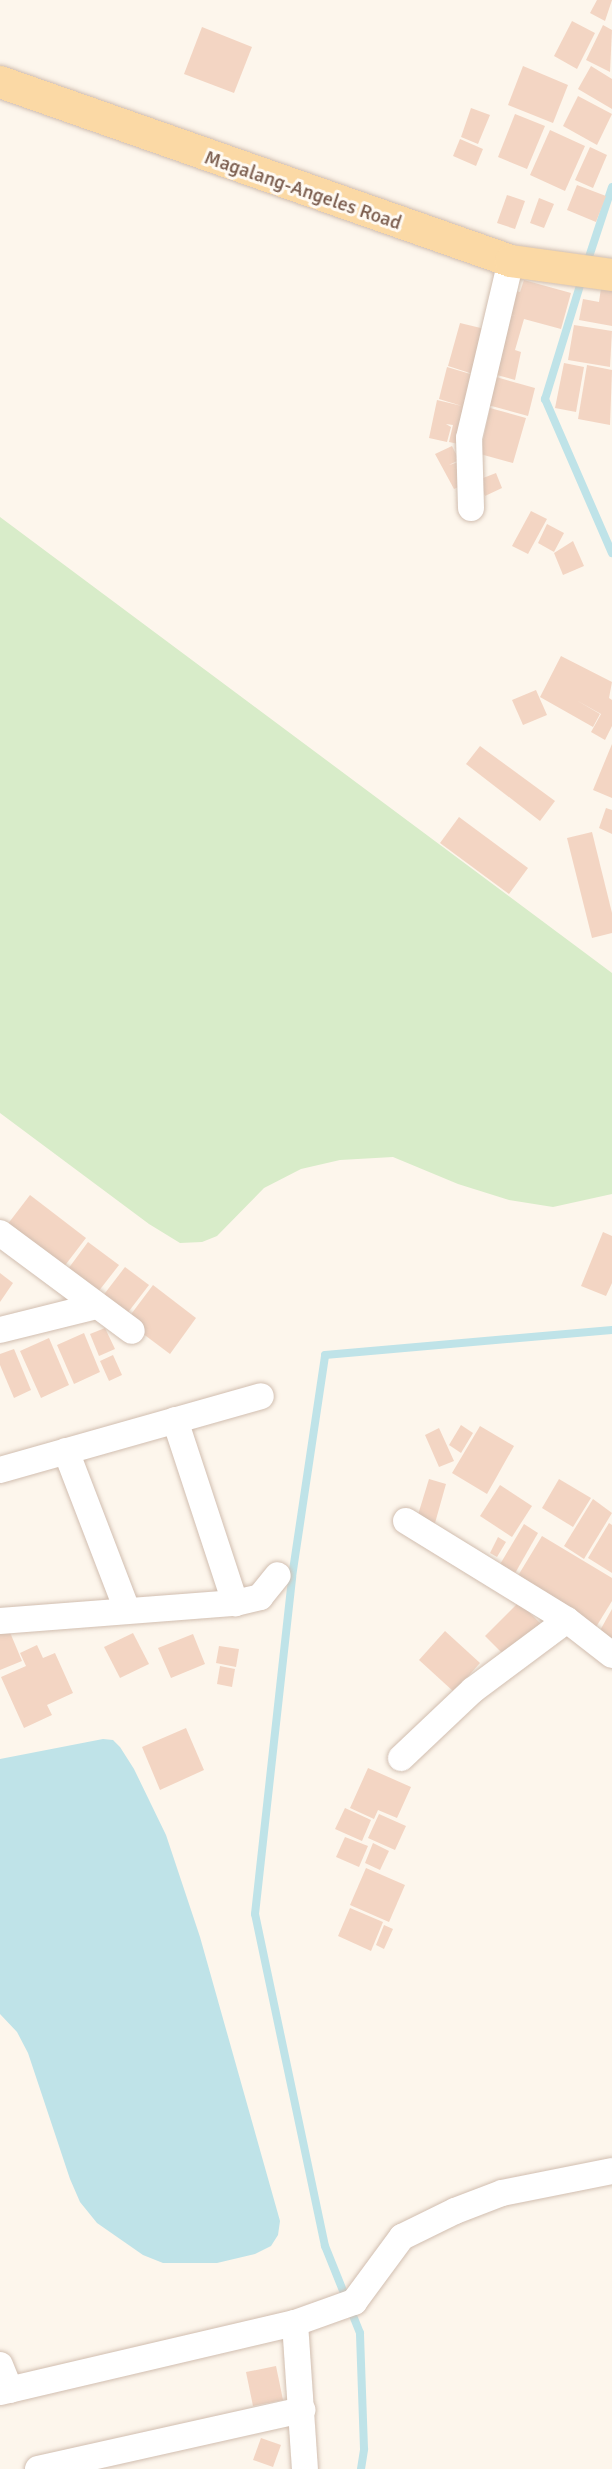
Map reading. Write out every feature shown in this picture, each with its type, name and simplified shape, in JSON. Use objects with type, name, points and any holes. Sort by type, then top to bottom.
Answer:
[{"type":"main road","name":"Magalang-Angeles Road","points":[[0,82],[511,261],[609,275]]},
{"type":"street","points":[[471,508],[469,438],[511,261]]},
{"type":"street","points":[[0,1233],[132,1331]]},
{"type":"street","points":[[0,1330],[96,1306]]},
{"type":"street","points":[[0,1470],[261,1396]]},
{"type":"street","points":[[175,1420],[235,1603]]},
{"type":"street","points":[[66,1451],[127,1610]]},
{"type":"street","points":[[406,1521],[567,1620],[612,1655]]},
{"type":"street","points":[[2,1616],[235,1603],[260,1597],[278,1575]]},
{"type":"street","points":[[401,1758],[452,1707],[567,1620]]},
{"type":"street","points":[[0,2365],[5,2391],[301,2321],[354,2302],[402,2237],[455,2211],[502,2193],[612,2171]]},
{"type":"street","points":[[301,2321],[305,2469]]},
{"type":"street","points":[[38,2469],[302,2410]]},
{"type":"green space","points":[[0,517],[612,973],[612,1194],[553,1207],[509,1200],[458,1184],[393,1157],[340,1160],[301,1169],[264,1188],[217,1236],[202,1242],[180,1243],[149,1224],[0,1113]]},
{"type":"water","points":[[103,1739],[113,1740],[134,1769],[166,1835],[200,1937],[280,2221],[278,2235],[271,2246],[255,2254],[217,2263],[163,2263],[143,2255],[97,2223],[80,2202],[70,2179],[28,2053],[17,2032],[0,2014],[0,1759]]},
{"type":"building","points":[[597,0],[612,0],[605,21],[590,13]]},
{"type":"building","points":[[572,21],[595,33],[577,69],[554,56]]},
{"type":"building","points":[[603,25],[612,30],[610,72],[586,60]]},
{"type":"building","points":[[202,27],[252,47],[234,93],[184,74]]},
{"type":"building","points":[[523,66],[568,85],[553,123],[508,105]]},
{"type":"building","points":[[591,66],[612,79],[612,109],[578,89]]},
{"type":"building","points":[[578,96],[612,114],[597,145],[563,126]]},
{"type":"building","points":[[471,108],[490,115],[478,144],[461,137]]},
{"type":"building","points":[[515,114],[545,126],[527,169],[498,157]]},
{"type":"building","points":[[550,130],[585,146],[565,191],[530,175]]},
{"type":"building","points":[[460,139],[483,149],[476,166],[453,156]]},
{"type":"building","points":[[590,147],[607,155],[593,188],[575,180]]},
{"type":"building","points":[[577,185],[606,196],[596,222],[567,210]]},
{"type":"building","points":[[507,195],[525,201],[515,229],[497,223]]},
{"type":"building","points":[[539,198],[554,204],[544,228],[530,223]]},
{"type":"building","points":[[524,280],[571,293],[561,329],[524,319],[515,350],[521,352],[515,380],[497,375],[504,346],[497,344],[504,314],[515,316],[504,313],[510,290],[520,292]]},
{"type":"building","points":[[601,288],[612,290],[612,326],[579,320],[583,299],[599,302]]},
{"type":"building","points":[[460,323],[489,330],[476,375],[448,366]]},
{"type":"building","points":[[574,325],[612,331],[610,367],[568,360]]},
{"type":"building","points":[[564,363],[584,367],[576,412],[555,408]]},
{"type":"building","points":[[587,365],[612,370],[610,425],[578,419]]},
{"type":"building","points":[[447,367],[477,376],[463,445],[449,442],[453,425],[446,424],[451,427],[447,442],[429,438],[437,400],[462,406],[439,399]]},
{"type":"building","points":[[496,377],[535,388],[528,416],[488,405]]},
{"type":"building","points":[[490,408],[526,418],[513,463],[480,454]]},
{"type":"building","points":[[452,446],[459,460],[449,465],[459,462],[466,484],[454,489],[435,454]]},
{"type":"building","points":[[496,473],[502,488],[485,496],[478,480]]},
{"type":"building","points":[[531,511],[547,519],[528,554],[512,546]]},
{"type":"building","points":[[547,524],[564,533],[554,552],[538,543]]},
{"type":"building","points":[[573,541],[584,566],[563,575],[554,553]]},
{"type":"building","points":[[561,656],[612,682],[609,698],[612,700],[612,726],[605,740],[591,732],[601,714],[576,700],[600,714],[593,727],[540,697]]},
{"type":"building","points":[[536,690],[547,715],[523,725],[512,700]]},
{"type":"building","points":[[612,744],[612,798],[593,790]]},
{"type":"building","points":[[480,746],[555,801],[540,821],[466,764]]},
{"type":"building","points":[[606,808],[612,810],[612,834],[599,828]]},
{"type":"building","points":[[459,817],[528,868],[509,894],[440,843]]},
{"type":"building","points":[[592,832],[612,913],[612,933],[592,938],[567,838]]},
{"type":"building","points":[[30,1195],[86,1238],[63,1268],[7,1225]]},
{"type":"building","points":[[603,1232],[612,1236],[612,1283],[606,1296],[581,1286]]},
{"type":"building","points":[[88,1242],[119,1265],[98,1292],[68,1269]]},
{"type":"building","points":[[125,1267],[149,1285],[126,1315],[102,1297]]},
{"type":"building","points":[[0,1273],[13,1283],[0,1302]]},
{"type":"building","points":[[153,1285],[196,1318],[170,1354],[126,1321]]},
{"type":"building","points":[[105,1328],[115,1349],[99,1356],[90,1334]]},
{"type":"building","points":[[84,1333],[100,1372],[74,1384],[57,1345]]},
{"type":"building","points":[[49,1338],[69,1385],[41,1398],[20,1351]]},
{"type":"building","points":[[14,1349],[31,1390],[14,1398],[0,1365],[0,1354]]},
{"type":"building","points":[[113,1355],[122,1375],[109,1381],[100,1361]]},
{"type":"building","points":[[461,1425],[473,1433],[461,1453],[449,1445]]},
{"type":"building","points":[[480,1426],[514,1446],[487,1494],[452,1473]]},
{"type":"building","points":[[439,1428],[454,1461],[439,1467],[425,1435]]},
{"type":"building","points":[[429,1479],[446,1484],[435,1523],[417,1518]]},
{"type":"building","points":[[559,1479],[591,1498],[573,1527],[542,1508]]},
{"type":"building","points":[[500,1485],[532,1506],[512,1537],[480,1516]]},
{"type":"building","points":[[593,1499],[612,1513],[584,1559],[564,1546]]},
{"type":"building","points":[[609,1523],[612,1525],[612,1573],[588,1558]]},
{"type":"building","points":[[524,1524],[538,1533],[514,1575],[499,1566]]},
{"type":"building","points":[[542,1536],[612,1578],[612,1601],[596,1627],[516,1579]]},
{"type":"building","points":[[498,1537],[506,1542],[497,1557],[490,1553]]},
{"type":"building","points":[[519,1602],[542,1625],[508,1659],[485,1636]]},
{"type":"building","points":[[612,1609],[612,1642],[598,1634]]},
{"type":"building","points":[[9,1630],[22,1661],[0,1670],[0,1633]]},
{"type":"building","points":[[445,1631],[480,1663],[454,1692],[419,1660]]},
{"type":"building","points":[[133,1633],[149,1664],[120,1678],[104,1647]]},
{"type":"building","points":[[193,1634],[205,1664],[171,1678],[158,1648]]},
{"type":"building","points":[[37,1645],[43,1658],[55,1653],[73,1693],[47,1705],[52,1715],[24,1728],[1,1677],[26,1666],[20,1653]]},
{"type":"building","points":[[219,1646],[239,1649],[236,1667],[216,1663]]},
{"type":"building","points":[[220,1666],[235,1669],[232,1687],[217,1684]]},
{"type":"building","points":[[186,1728],[204,1770],[160,1790],[142,1747]]},
{"type":"building","points":[[368,1768],[411,1787],[397,1818],[378,1810],[374,1819],[350,1808]]},
{"type":"building","points":[[345,1808],[371,1820],[362,1841],[335,1829]]},
{"type":"building","points":[[379,1814],[406,1826],[395,1850],[368,1838]]},
{"type":"building","points":[[345,1837],[368,1846],[359,1867],[336,1857]]},
{"type":"building","points":[[373,1843],[389,1851],[380,1870],[365,1863]]},
{"type":"building","points":[[366,1868],[405,1885],[389,1922],[350,1905]]},
{"type":"building","points":[[350,1908],[383,1922],[371,1951],[338,1936]]},
{"type":"building","points":[[384,1925],[393,1929],[384,1949],[376,1945]]},
{"type":"building","points":[[276,2366],[283,2400],[253,2406],[246,2372]]},
{"type":"building","points":[[261,2438],[281,2445],[273,2467],[253,2460]]},
{"type":"waterway","points":[[586,266],[612,187]]},
{"type":"waterway","points":[[582,279],[545,399],[612,553]]},
{"type":"waterway","points":[[361,2469],[364,2449],[360,2333],[325,2246],[255,1914],[292,1577],[325,1355],[612,1330]]}]
